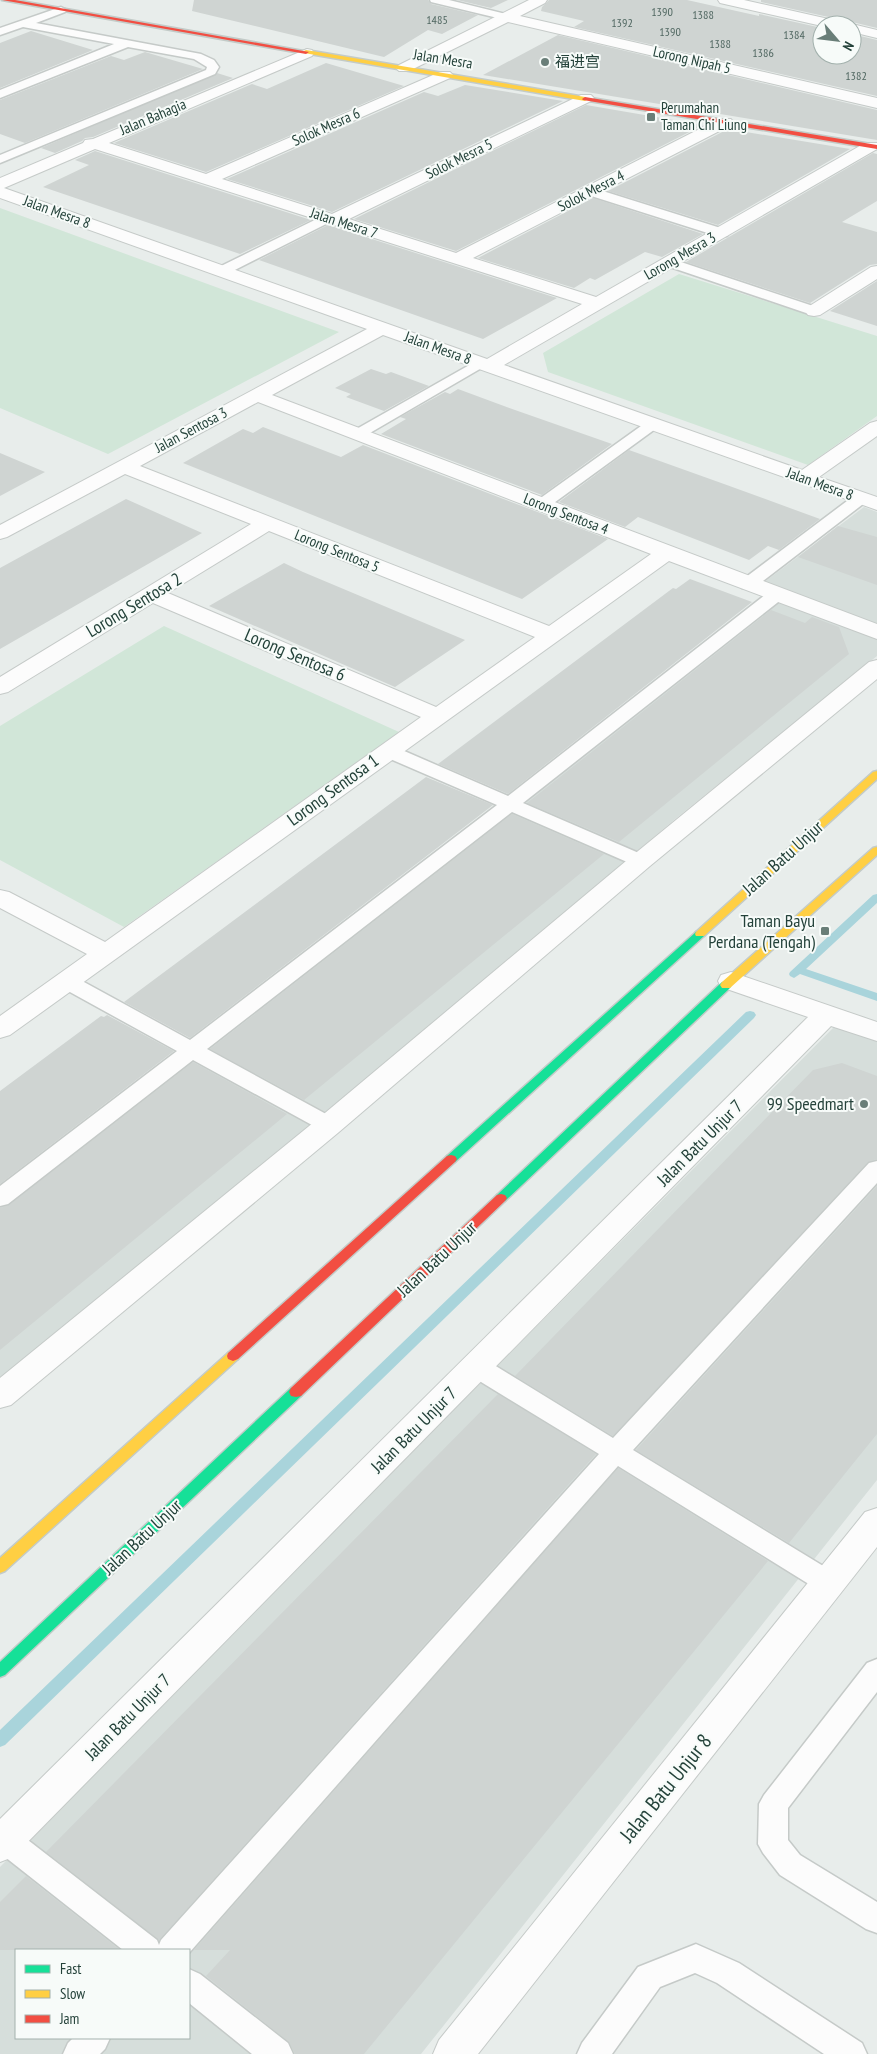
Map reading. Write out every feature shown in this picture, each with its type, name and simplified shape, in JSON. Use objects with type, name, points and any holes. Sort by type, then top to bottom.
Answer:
[{"type":"main road","name":"Jalan Mesra","points":[[5,0],[307,53],[874,146]]},
{"type":"main road","name":"Jalan Batu Unjur","points":[[0,1567],[877,774]]},
{"type":"main road","name":"Jalan Batu Unjur","points":[[0,1671],[731,981],[877,850]]},
{"type":"street","points":[[404,68],[540,0]]},
{"type":"street","points":[[725,0],[812,19]]},
{"type":"street","name":"Lorong Nipah 5","points":[[506,17],[877,103]]},
{"type":"street","points":[[862,30],[877,34]]},
{"type":"street","name":"Jalan Bahagia","points":[[0,184],[91,143],[307,53]]},
{"type":"street","name":"Solok Mesra 6","points":[[207,180],[446,75]]},
{"type":"street","name":"Solok Mesra 5","points":[[330,219],[586,98]]},
{"type":"street","name":"Solok Mesra 4","points":[[457,259],[726,122]]},
{"type":"street","name":"Jalan Mesra 7","points":[[91,143],[598,304]]},
{"type":"street","name":"Lorong Mesra 3","points":[[484,364],[598,304],[874,146]]},
{"type":"street","name":"Jalan Mesra 8","points":[[0,192],[869,501]]},
{"type":"street","points":[[814,311],[877,271]]},
{"type":"street","name":"Jalan Sentosa 3","points":[[0,533],[382,328]]},
{"type":"street","name":"Lorong Sentosa 4","points":[[256,395],[877,632]]},
{"type":"street","points":[[804,478],[877,427]]},
{"type":"street","name":"Lorong Sentosa 5","points":[[124,466],[551,636]]},
{"type":"street","name":"Lorong Sentosa 2","points":[[0,686],[268,523]]},
{"type":"street","name":"Lorong Sentosa 1","points":[[0,1029],[666,553]]},
{"type":"street","name":"Lorong Sentosa 6","points":[[151,594],[438,716]]},
{"type":"street","points":[[0,1396],[329,1125],[641,861],[877,667]]},
{"type":"street","points":[[0,898],[106,953]]},
{"type":"street","points":[[731,981],[877,1032]]},
{"type":"street","name":"Jalan Batu Unjur 7","points":[[3,1842],[827,1014]]},
{"type":"street","name":"Jalan Batu Unjur 8","points":[[454,2054],[877,1522]]},
{"type":"lane","points":[[435,0],[506,17]]},
{"type":"lane","points":[[2,30],[60,10]]},
{"type":"lane","points":[[2,157],[211,72],[213,67],[210,62],[197,56],[23,24]]},
{"type":"lane","points":[[0,94],[127,42]]},
{"type":"lane","points":[[2,157],[36,167]]},
{"type":"lane","points":[[590,192],[722,233]]},
{"type":"lane","points":[[222,271],[330,219]]},
{"type":"lane","points":[[669,262],[814,311]]},
{"type":"lane","points":[[358,434],[484,364]]},
{"type":"lane","points":[[541,505],[653,424]]},
{"type":"lane","points":[[748,584],[869,501]]},
{"type":"lane","points":[[0,1198],[509,805],[776,595]]},
{"type":"lane","points":[[388,751],[641,861]]},
{"type":"lane","points":[[66,980],[329,1125]]},
{"type":"lane","points":[[173,1949],[616,1453],[877,1170]]},
{"type":"lane","points":[[477,1367],[829,1583]]},
{"type":"lane","points":[[877,1671],[774,1804],[773,1844],[790,1864],[877,1919]]},
{"type":"lane","points":[[3,1842],[145,1949]]},
{"type":"lane","points":[[593,2054],[649,1976],[696,1958],[728,1973],[850,2054]]},
{"type":"lane","points":[[190,1985],[277,2054]]},
{"type":"lane","points":[[79,2054],[93,2039]]},
{"type":"shaded area","points":[[864,507],[877,512],[877,656],[674,820],[431,1025],[0,1381],[0,1207],[190,1062],[788,593],[763,583]]},
{"type":"shaded area","points":[[834,1027],[877,1041],[877,1480],[421,2054],[0,2054],[0,1867]]},
{"type":"green space","points":[[0,208],[339,332],[108,454],[0,408]]},
{"type":"green space","points":[[679,274],[877,336],[877,416],[808,465],[548,372],[543,353]]},
{"type":"green space","points":[[164,626],[399,732],[124,927],[0,860],[0,726]]},
{"type":"building","points":[[194,0],[428,0],[431,4],[478,15],[442,34],[428,30],[384,57],[192,11]]},
{"type":"building","points":[[457,0],[508,0],[491,8]]},
{"type":"building","points":[[549,0],[687,0],[759,16],[759,14],[812,26],[812,65],[862,65],[862,36],[877,40],[877,96],[574,27],[584,21],[541,11],[542,7]]},
{"type":"building","points":[[761,0],[877,0],[877,28],[862,24],[862,15],[820,15],[761,2]]},
{"type":"building","points":[[31,31],[93,50],[0,88],[0,43]]},
{"type":"building","points":[[558,35],[877,110],[877,140],[483,75]]},
{"type":"building","points":[[145,52],[203,69],[25,143],[0,134],[0,100],[111,56],[124,60]]},
{"type":"building","points":[[326,63],[404,86],[206,172],[114,143],[252,84],[267,89]]},
{"type":"building","points":[[217,73],[233,78],[93,137],[85,138],[55,153],[41,148]]},
{"type":"building","points":[[465,85],[563,101],[332,212],[227,179],[424,92],[438,96]]},
{"type":"building","points":[[586,105],[703,125],[456,251],[354,219]]},
{"type":"building","points":[[728,129],[850,149],[718,225],[608,191]]},
{"type":"building","points":[[95,151],[311,220],[240,254],[43,187],[89,165],[75,160]]},
{"type":"building","points":[[873,153],[877,154],[877,201],[842,222],[877,232],[877,264],[870,265],[810,303],[686,262]]},
{"type":"building","points":[[593,198],[703,234],[662,257],[645,252],[595,280],[590,278],[574,288],[478,258]]},
{"type":"building","points":[[328,225],[557,298],[483,339],[259,260]]},
{"type":"building","points":[[877,281],[877,326],[830,311]]},
{"type":"building","points":[[371,369],[386,374],[391,372],[429,386],[384,411],[346,397],[351,394],[335,388]]},
{"type":"building","points":[[458,389],[612,444],[542,495],[381,434],[406,419],[400,417],[445,392],[450,394]]},
{"type":"building","points":[[263,427],[341,457],[363,445],[608,539],[522,599],[183,463],[243,429],[253,433]]},
{"type":"building","points":[[629,450],[820,519],[779,550],[768,546],[749,560],[638,517],[625,527],[559,502]]},
{"type":"building","points":[[0,453],[45,472],[0,496]]},
{"type":"building","points":[[126,499],[202,533],[0,649],[0,568]]},
{"type":"building","points":[[838,526],[877,537],[877,585],[798,557]]},
{"type":"building","points":[[284,563],[465,640],[395,687],[209,606]]},
{"type":"building","points":[[690,579],[752,602],[508,794],[438,764],[673,588],[676,589]]},
{"type":"building","points":[[771,610],[805,623],[812,617],[839,627],[849,654],[619,842],[527,803]]},
{"type":"building","points":[[426,777],[493,805],[190,1038],[124,1002]]},
{"type":"building","points":[[512,814],[604,854],[304,1100],[210,1049]]},
{"type":"building","points":[[107,1015],[174,1051],[0,1184],[0,1091],[101,1016]]},
{"type":"building","points":[[193,1062],[287,1114],[0,1350],[0,1208],[9,1205]]},
{"type":"building","points":[[842,1063],[877,1076],[877,1159],[868,1162],[613,1436],[515,1376],[813,1070]]},
{"type":"building","points":[[877,1186],[877,1434],[789,1543],[636,1450]]},
{"type":"building","points":[[498,1394],[596,1454],[159,1940],[46,1852]]},
{"type":"building","points":[[618,1468],[768,1561],[364,2054],[295,2054],[289,2042],[206,1976],[230,1950],[194,1950]]},
{"type":"building","points":[[26,1876],[119,1949],[0,1950],[0,1902]]},
{"type":"waterway","points":[[794,974],[877,897]]},
{"type":"waterway","points":[[799,970],[877,997]]},
{"type":"waterway","points":[[0,1740],[750,1015]]},
{"type":"traffic: fast","points":[[451,1159],[700,934]]},
{"type":"traffic: fast","points":[[501,1198],[726,985]]},
{"type":"traffic: fast","points":[[0,1671],[296,1392]]},
{"type":"traffic: slow","points":[[306,52],[585,99]]},
{"type":"traffic: slow","points":[[700,934],[877,774]]},
{"type":"traffic: slow","points":[[726,985],[877,850]]},
{"type":"traffic: slow","points":[[0,1567],[233,1356]]},
{"type":"traffic: jam","points":[[5,0],[306,52]]},
{"type":"traffic: jam","points":[[585,99],[877,147]]},
{"type":"traffic: jam","points":[[233,1356],[451,1159]]},
{"type":"traffic: jam","points":[[296,1392],[501,1198]]},
{"type":"place","name":"福进宫","points":[[545,62]]},
{"type":"place","name":"Perumahan Taman Chi Liung","points":[[651,117]]},
{"type":"place","name":"Taman Bayu Perdana (Tengah)","points":[[825,931]]},
{"type":"place","name":"99 Speedmart","points":[[864,1104]]}]
